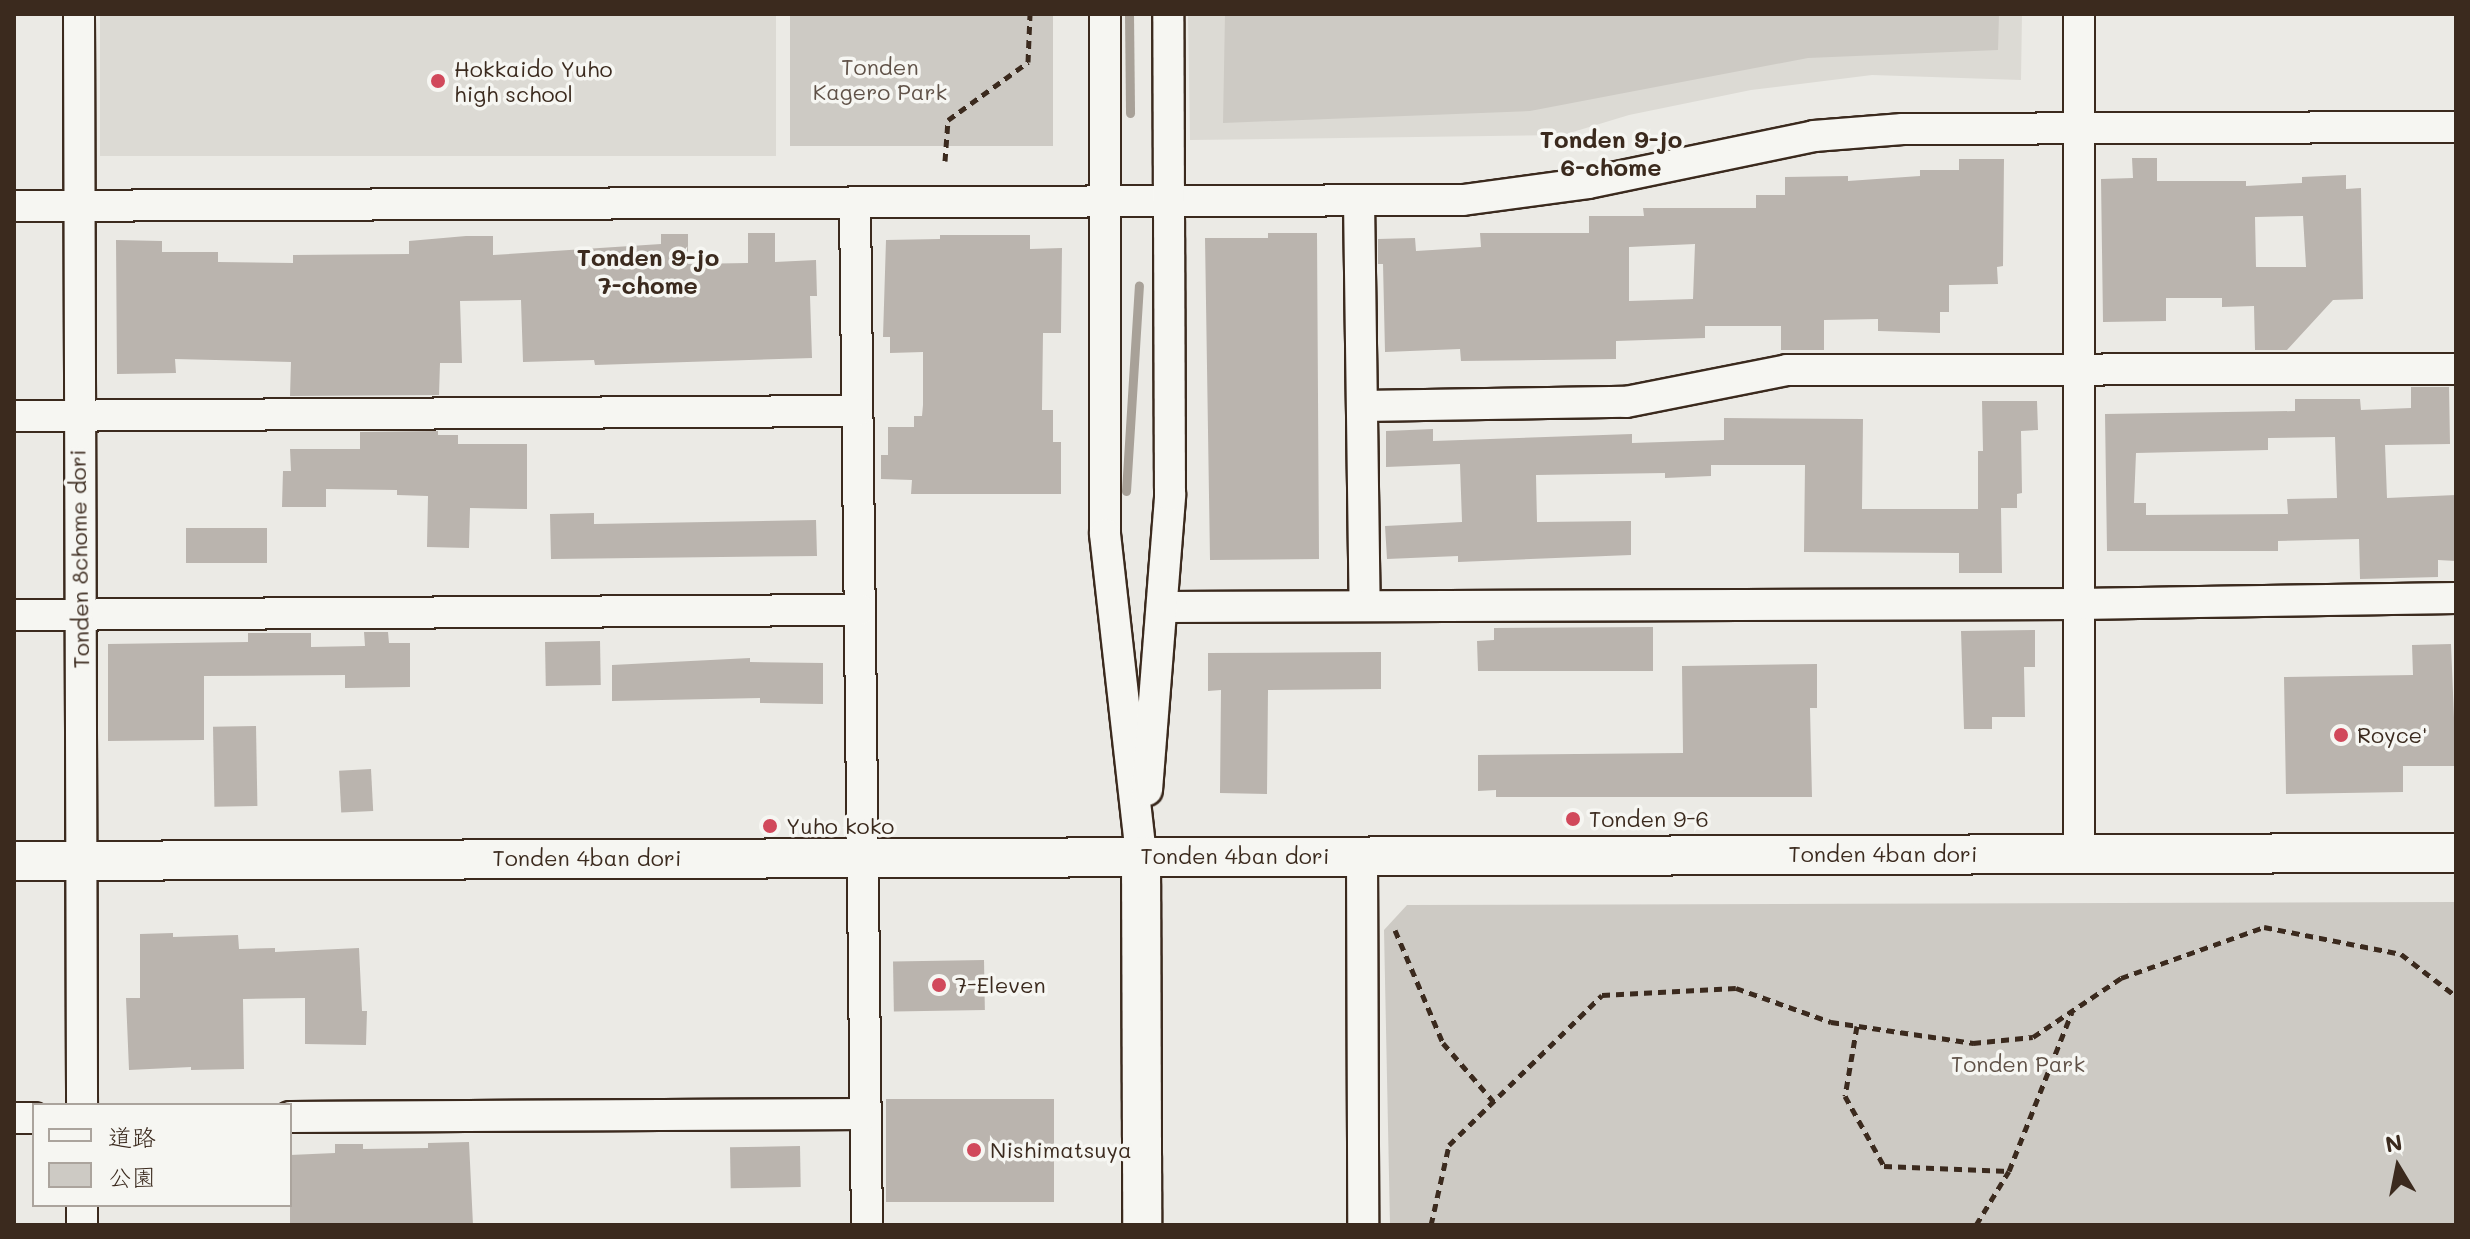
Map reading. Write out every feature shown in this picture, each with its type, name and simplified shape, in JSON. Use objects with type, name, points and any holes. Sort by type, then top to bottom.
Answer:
[{"type":"street","name":"Tonden 8chome dori","points":[[79,14],[77,415],[82,1103]]},
{"type":"street","points":[[1105,14],[1105,534],[1141,856]]},
{"type":"street","points":[[1142,1225],[1141,856],[1170,495],[1168,14]]},
{"type":"street","points":[[2079,14],[2079,854]]},
{"type":"street","points":[[14,206],[1463,200],[1588,183],[1814,136],[1903,129],[2456,127]]},
{"type":"street","points":[[1359,200],[1365,605]]},
{"type":"street","points":[[855,204],[867,1225]]},
{"type":"street","points":[[1362,406],[1626,402],[1787,370],[2456,369]]},
{"type":"street","points":[[14,416],[857,411]]},
{"type":"street","points":[[1163,607],[2079,604],[2456,598]]},
{"type":"street","points":[[14,615],[860,610]]},
{"type":"street","name":"Tonden 4ban dori","points":[[14,861],[2456,853]]},
{"type":"street","points":[[1362,855],[1363,1225]]},
{"type":"street","points":[[292,1117],[865,1114]]},
{"type":"path","points":[[945,161],[948,120],[1028,62],[1030,14]]},
{"type":"path","points":[[1431,1225],[1449,1145],[1602,995],[1736,988],[1831,1022],[1973,1043],[2033,1037],[2121,978],[2264,927],[2401,954],[2456,996]]},
{"type":"path","points":[[1393,928],[1443,1043],[1493,1101]]},
{"type":"path","points":[[1976,1225],[2009,1171],[2073,1011]]},
{"type":"path","points":[[1857,1026],[1845,1096],[1884,1166],[2009,1171]]},
{"type":"shaded area","name":"Hokkaido Yuho high school","points":[[100,14],[776,14],[776,156],[100,156]]},
{"type":"shaded area","points":[[1188,14],[2022,14],[2021,80],[1872,75],[1751,90],[1629,115],[1563,135],[1190,140]]},
{"type":"green space","name":"Tonden Kagero Park","points":[[790,14],[1053,14],[1053,146],[790,146]]},
{"type":"green space","points":[[1225,14],[1999,14],[1998,50],[1808,58],[1530,111],[1223,123]]},
{"type":"green space","name":"Tonden Park","points":[[2456,902],[2456,1225],[1390,1225],[1384,930],[1407,905]]},
{"type":"building","points":[[2132,158],[2157,158],[2157,181],[2246,181],[2246,186],[2302,183],[2302,177],[2346,175],[2346,189],[2361,188],[2363,299],[2333,300],[2287,350],[2255,350],[2254,306],[2222,307],[2222,298],[2166,298],[2166,321],[2103,322],[2101,179],[2133,178]],"holes":[[[2303,216],[2306,267],[2256,267],[2255,217]]]},
{"type":"building","points":[[1959,159],[2004,159],[2003,266],[1997,267],[1998,284],[1949,285],[1949,312],[1940,312],[1940,333],[1878,331],[1878,319],[1824,320],[1824,350],[1781,350],[1781,326],[1705,326],[1705,338],[1616,341],[1616,359],[1461,361],[1460,349],[1385,352],[1383,264],[1378,264],[1378,239],[1415,238],[1416,251],[1481,247],[1480,233],[1589,233],[1589,216],[1644,216],[1643,208],[1756,208],[1756,195],[1785,195],[1785,177],[1848,176],[1848,181],[1920,176],[1920,170],[1959,170]],"holes":[[[1695,244],[1693,299],[1629,301],[1629,247]]]},
{"type":"building","points":[[748,233],[775,233],[775,262],[816,260],[817,296],[810,296],[812,358],[595,365],[594,360],[523,362],[521,300],[460,301],[462,363],[440,363],[439,395],[290,396],[291,362],[175,359],[176,373],[117,374],[116,240],[162,241],[162,252],[218,252],[218,262],[293,263],[293,255],[409,254],[409,241],[466,236],[493,236],[493,255],[661,244],[661,234],[688,234],[688,264],[748,263]]},
{"type":"building","points":[[1268,233],[1317,233],[1319,559],[1210,560],[1205,238],[1268,238]]},
{"type":"building","points":[[940,235],[1030,235],[1030,249],[1062,248],[1061,333],[1043,333],[1042,410],[1053,410],[1053,442],[1061,442],[1061,494],[911,494],[912,480],[881,479],[881,455],[888,455],[888,427],[914,427],[914,416],[922,416],[923,405],[923,352],[890,353],[890,337],[883,337],[886,240],[940,239]]},
{"type":"building","points":[[2411,387],[2449,387],[2450,444],[2385,445],[2387,498],[2456,495],[2456,561],[2438,560],[2438,577],[2360,579],[2359,539],[2278,541],[2278,551],[2107,551],[2105,414],[2295,411],[2295,399],[2360,399],[2361,410],[2411,408]],"holes":[[[2335,437],[2337,498],[2287,499],[2288,514],[2146,515],[2146,503],[2134,503],[2136,453],[2268,450],[2268,438]]]},
{"type":"building","points":[[1982,401],[2037,401],[2038,430],[2021,431],[2022,493],[2017,494],[2017,508],[2001,508],[2002,573],[1959,573],[1959,553],[1804,552],[1805,465],[1711,465],[1711,476],[1665,478],[1665,473],[1536,475],[1537,522],[1631,521],[1631,555],[1458,562],[1458,556],[1387,559],[1385,526],[1462,522],[1460,464],[1386,467],[1386,431],[1433,429],[1433,441],[1632,434],[1632,443],[1724,440],[1724,418],[1863,419],[1862,509],[1978,509],[1978,451],[1983,451]]},
{"type":"building","points":[[438,431],[438,435],[458,435],[458,444],[527,444],[527,509],[470,508],[469,548],[427,547],[428,496],[397,495],[397,490],[326,489],[326,507],[282,507],[283,471],[291,471],[290,449],[360,449],[360,432]]},
{"type":"building","points":[[594,513],[594,524],[816,520],[817,556],[551,559],[550,514]]},
{"type":"building","points":[[186,528],[267,528],[267,563],[186,563]]},
{"type":"building","points":[[1653,627],[1653,671],[1478,671],[1477,641],[1494,640],[1494,628]]},
{"type":"building","points":[[2035,630],[2035,667],[2024,667],[2025,717],[1992,717],[1992,729],[1964,729],[1961,631]]},
{"type":"building","points":[[364,632],[388,632],[389,643],[410,643],[410,687],[345,688],[345,675],[204,676],[204,740],[108,741],[108,644],[248,642],[248,633],[311,633],[311,647],[365,646]]},
{"type":"building","points":[[600,641],[601,685],[546,686],[545,642]]},
{"type":"building","points":[[2451,644],[2456,766],[2403,766],[2403,792],[2286,794],[2284,677],[2413,675],[2412,645]]},
{"type":"building","points":[[1381,652],[1381,689],[1268,690],[1267,794],[1220,793],[1221,690],[1208,691],[1208,653]]},
{"type":"building","points":[[750,658],[750,662],[823,663],[823,704],[760,703],[760,698],[612,701],[612,665]]},
{"type":"building","points":[[1817,664],[1817,708],[1810,708],[1812,797],[1496,797],[1496,790],[1478,791],[1478,755],[1683,753],[1682,666]]},
{"type":"building","points":[[256,726],[257,806],[214,807],[213,727]]},
{"type":"building","points":[[371,769],[373,811],[341,813],[339,771]]},
{"type":"building","points":[[173,933],[173,937],[238,935],[239,949],[275,948],[275,952],[359,948],[362,1011],[367,1011],[366,1045],[305,1044],[305,998],[243,999],[244,1069],[191,1070],[191,1067],[129,1070],[126,998],[140,998],[140,934]]},
{"type":"building","name":"7-Eleven","points":[[984,960],[985,1010],[894,1012],[893,962]]},
{"type":"building","points":[[886,1099],[1054,1099],[1054,1202],[886,1202]]},
{"type":"building","points":[[469,1142],[473,1225],[290,1225],[292,1155],[335,1153],[335,1144],[363,1144],[363,1149],[428,1148],[428,1143]]},
{"type":"building","points":[[800,1146],[801,1187],[731,1188],[730,1147]]},
{"type":"waterway","points":[[1129,14],[1130,113]]},
{"type":"waterway","points":[[1126,491],[1139,285]]},
{"type":"place","name":"Hokkaido Yuho high school","points":[[438,81]]},
{"type":"place","name":"Royce'","points":[[2341,735]]},
{"type":"place","name":"Tonden 9-6","points":[[1573,819]]},
{"type":"place","name":"Yuho koko","points":[[770,826]]},
{"type":"place","name":"7-Eleven","points":[[939,985]]},
{"type":"place","name":"Nishimatsuya","points":[[974,1150]]},
{"type":"district","name":"Tonden 9-jo 6-chome","points":[[1611,153]]},
{"type":"district","name":"Tonden 9-jo 7-chome","points":[[648,271]]}]
